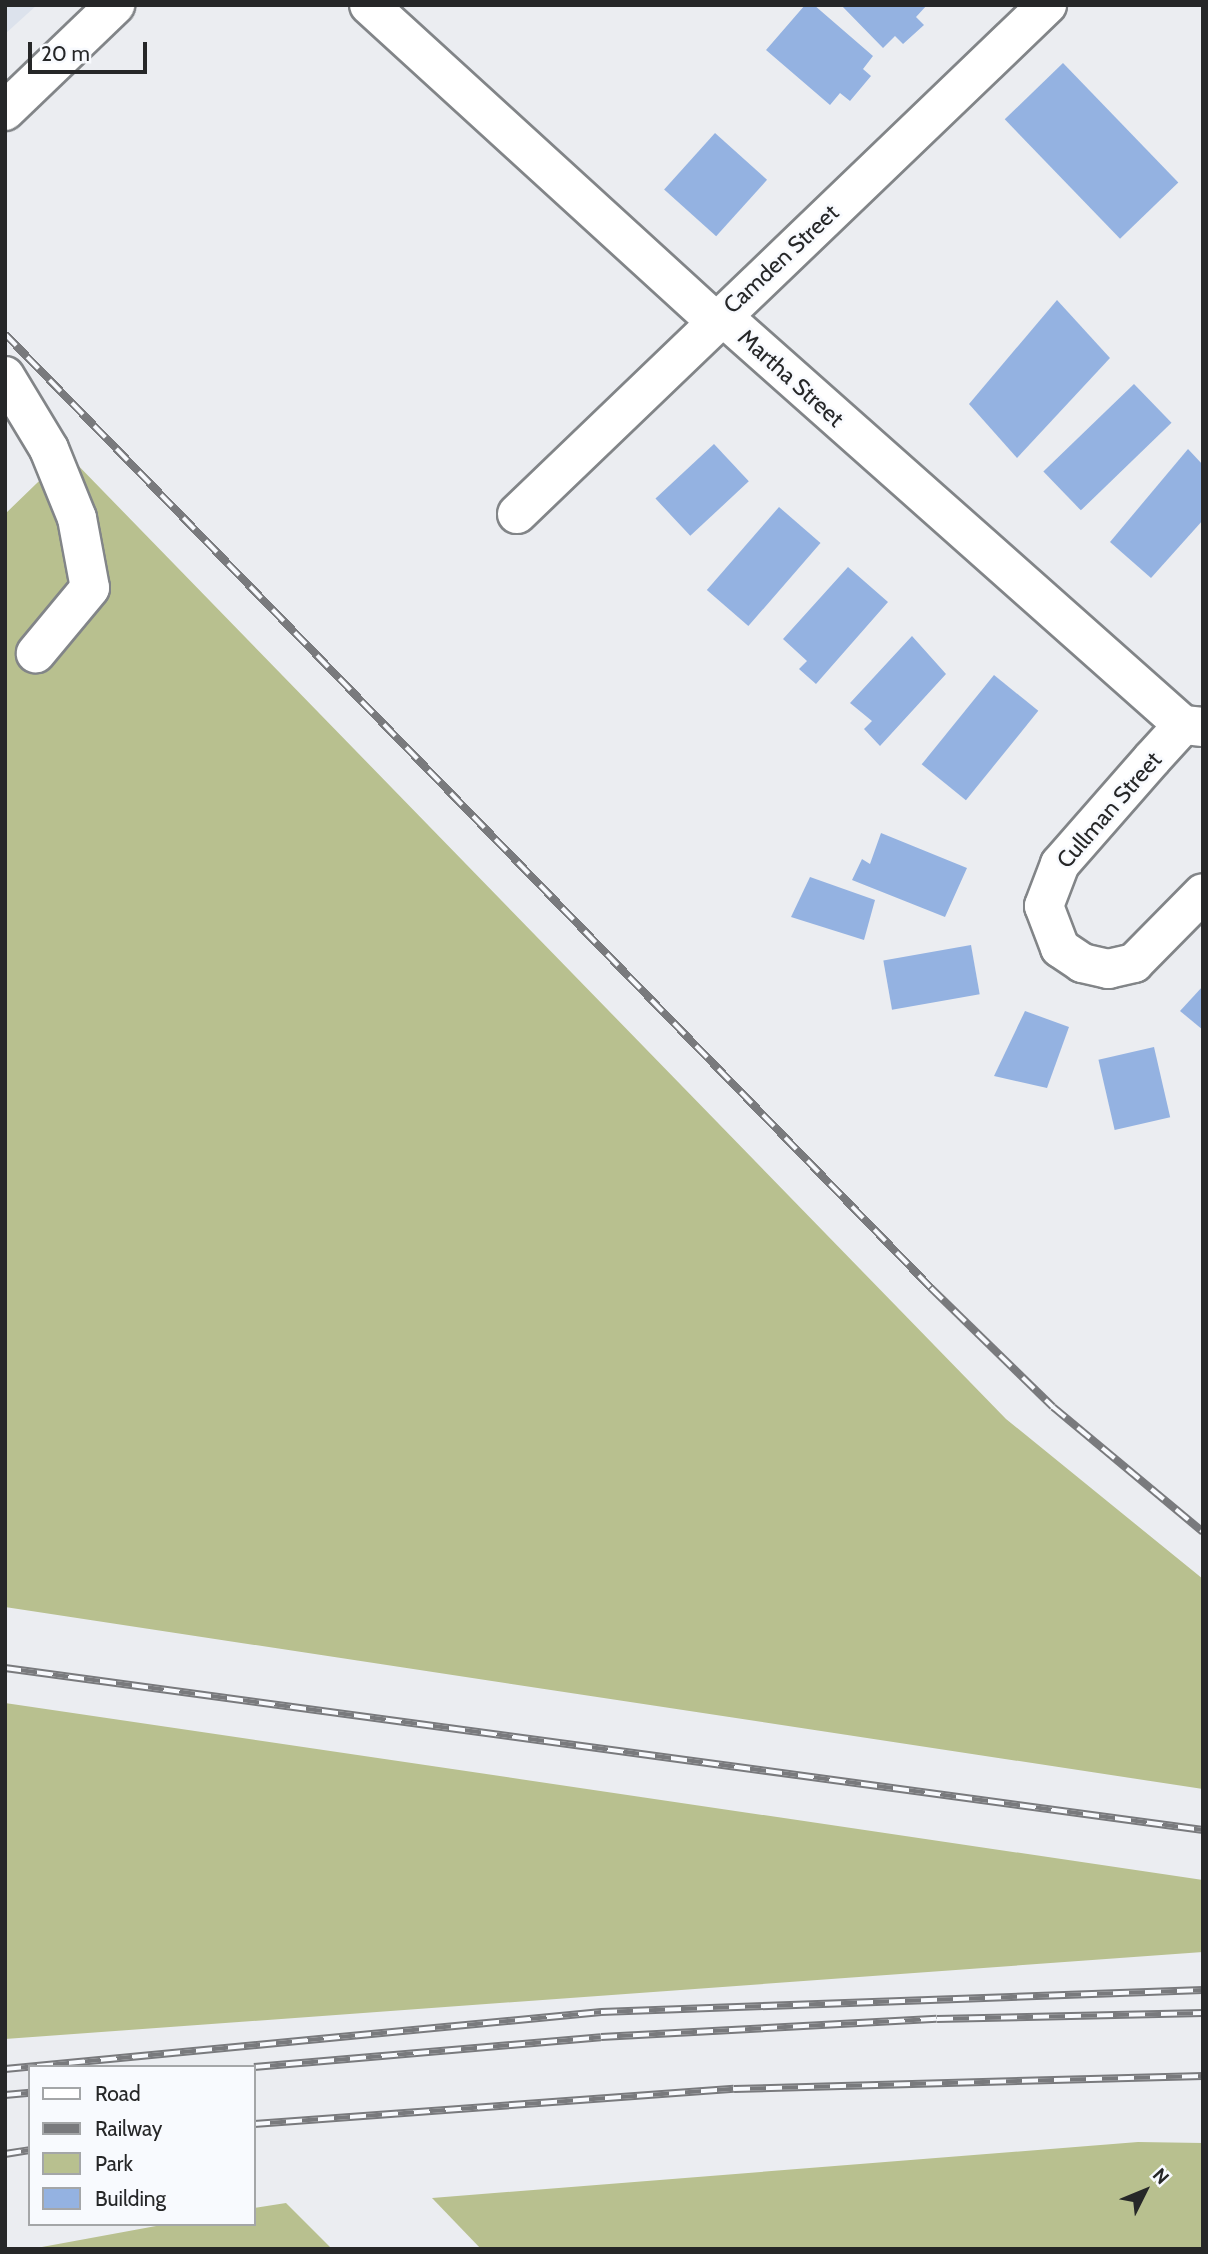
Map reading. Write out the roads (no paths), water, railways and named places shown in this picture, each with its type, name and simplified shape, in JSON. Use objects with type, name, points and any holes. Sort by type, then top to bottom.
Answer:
[{"type":"street","points":[[5,111],[115,5]]},
{"type":"street","name":"Martha Street","points":[[369,5],[715,321],[729,322],[1193,726]]},
{"type":"street","name":"Camden Street","points":[[517,514],[1047,5]]},
{"type":"street","points":[[5,376],[49,449],[77,518],[90,588],[36,653]]},
{"type":"street","name":"Cullman Street","points":[[1193,726],[1060,864],[1044,906],[1060,948],[1082,963],[1108,969],[1134,963],[1203,894]]},
{"type":"railway","points":[[5,334],[931,1288],[1053,1407],[1203,1532]]},
{"type":"railway","points":[[5,1668],[1203,1830]]},
{"type":"railway","points":[[47,2065],[601,2012],[1203,1990]]},
{"type":"railway","points":[[256,2067],[601,2037],[937,2019],[1203,2013]]},
{"type":"railway","points":[[5,2069],[28,2067]]},
{"type":"railway","points":[[256,2124],[734,2089],[1203,2076]]},
{"type":"railway","points":[[5,2095],[28,2093]]},
{"type":"railway","points":[[5,2154],[28,2150]]}]
